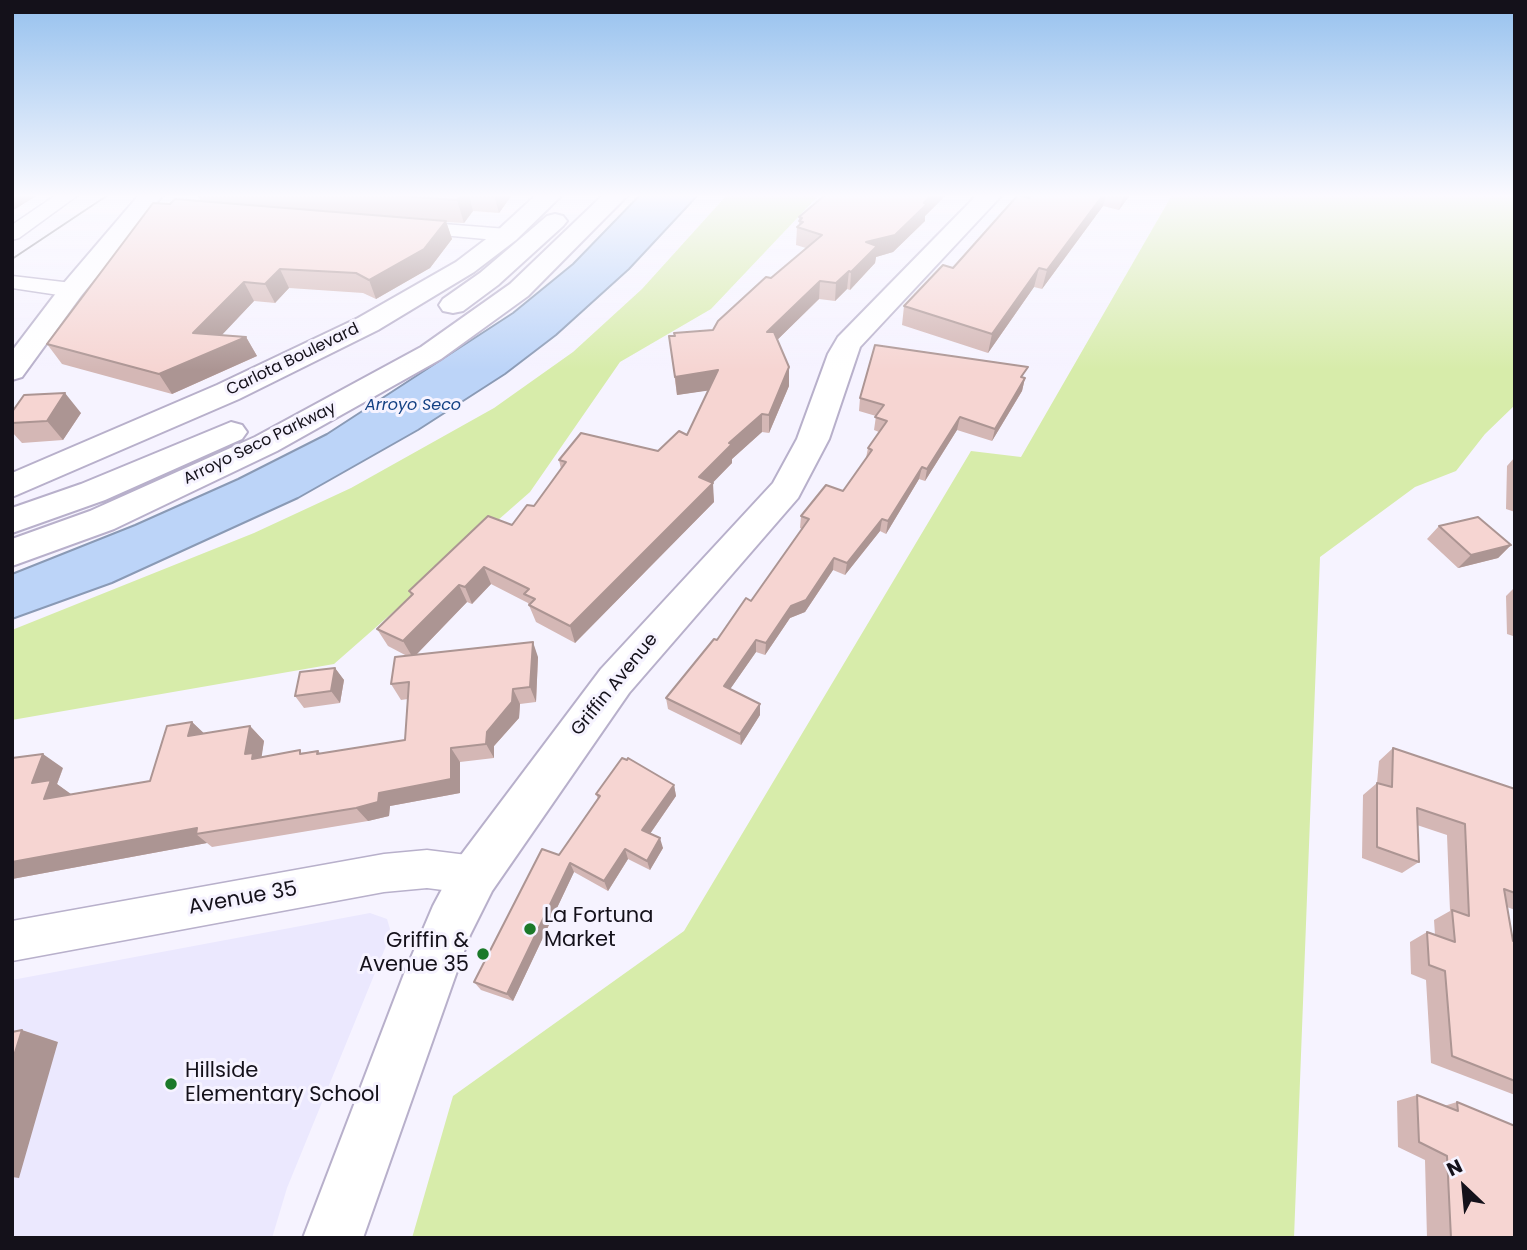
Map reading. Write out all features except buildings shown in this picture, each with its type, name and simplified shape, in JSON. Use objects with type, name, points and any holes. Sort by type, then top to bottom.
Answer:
[{"type":"main road","points":[[12,370],[72,290],[106,253]]},
{"type":"main road","name":"Carlota Boulevard","points":[[12,485],[324,347],[421,295],[483,253]]},
{"type":"main road","name":"Arroyo Seco Parkway","points":[[12,521],[131,475],[246,425],[313,391],[415,332],[478,287],[510,253]]},
{"type":"main road","name":"Arroyo Seco Parkway","points":[[12,553],[102,520],[266,444],[431,353],[519,290],[556,253]]},
{"type":"main road","name":"Griffin Avenue","points":[[333,1238],[430,974],[450,923],[475,875],[615,681],[786,489],[813,439],[848,343],[934,253]]},
{"type":"street","points":[[12,282],[72,290]]},
{"type":"street","name":"Avenue 35","points":[[12,941],[384,873],[427,869],[475,875]]},
{"type":"shaded area","name":"Hillside Elementary School","points":[[370,913],[387,919],[390,929],[388,941],[287,1188],[272,1238],[12,1238],[12,980]]},
{"type":"green space","points":[[674,253],[764,253],[711,309],[620,362],[530,492],[334,664],[12,720],[12,630],[254,533],[351,488],[494,408],[573,352],[642,289]]},
{"type":"green space","points":[[1138,253],[1515,253],[1515,405],[1485,434],[1456,471],[1415,487],[1320,557],[1294,1238],[412,1238],[453,1096],[684,931],[971,451],[1021,457]]},
{"type":"water","name":"Arroyo Seco","points":[[583,253],[644,253],[556,335],[505,374],[418,430],[298,498],[112,583],[12,619],[12,574],[135,525],[238,479],[327,434],[513,313]]},
{"type":"tram line","points":[[12,259],[20,253]]},
{"type":"place","name":"La Fortuna Market","points":[[530,929]]},
{"type":"place","name":"Griffin & Avenue 35","points":[[483,954]]},
{"type":"place","name":"Hillside Elementary School","points":[[171,1084]]}]
